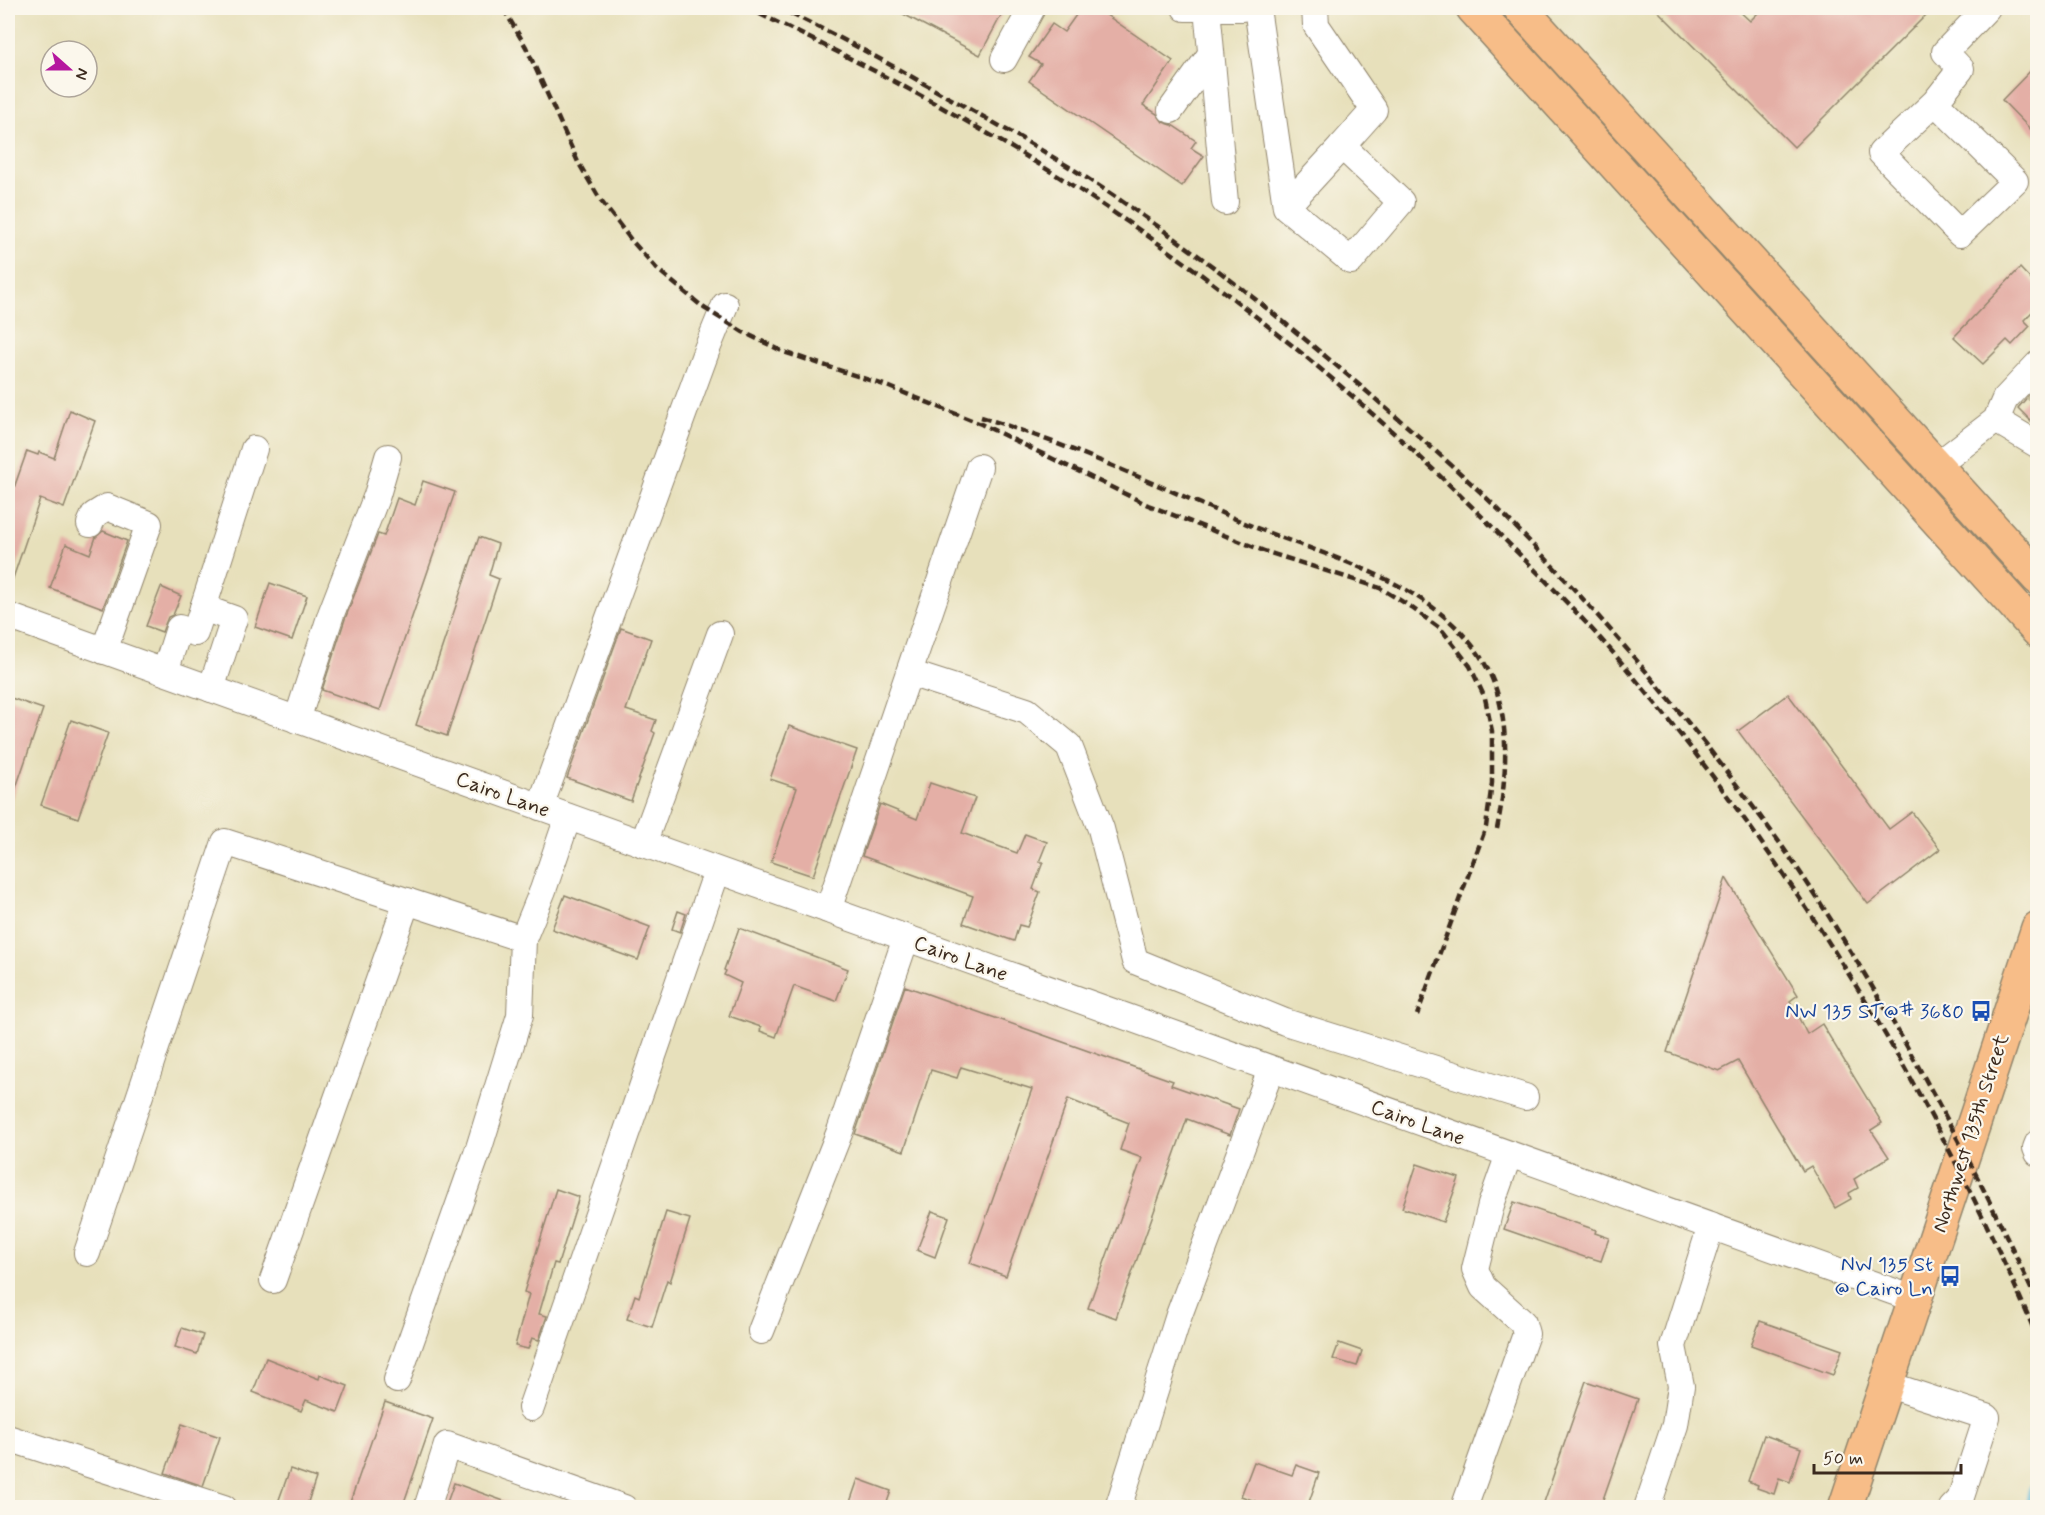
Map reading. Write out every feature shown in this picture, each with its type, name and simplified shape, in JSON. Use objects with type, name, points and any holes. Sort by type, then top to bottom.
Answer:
[{"type":"main road","points":[[1473,8],[2037,631]]},
{"type":"main road","points":[[1520,8],[2037,578]]},
{"type":"main road","name":"Northwest 135th Street","points":[[1845,1508],[2036,937]]},
{"type":"street","points":[[1004,59],[1032,8]]},
{"type":"street","points":[[1225,202],[1211,54],[1196,8],[1242,8]]},
{"type":"street","points":[[1257,8],[1286,207],[1351,261],[1401,202],[1342,146]]},
{"type":"street","points":[[1286,207],[1374,110],[1316,25],[1315,8]]},
{"type":"street","points":[[1935,102],[2015,181],[1960,234],[1881,153],[1935,102],[1962,69],[1945,52],[1987,8]]},
{"type":"street","points":[[1171,110],[1211,54]]},
{"type":"street","points":[[540,807],[707,348],[725,305]]},
{"type":"street","points":[[1936,466],[1996,420],[2005,399],[2032,377]]},
{"type":"street","points":[[1996,420],[2037,445]]},
{"type":"street","points":[[165,672],[179,627],[195,633],[254,448]]},
{"type":"street","points":[[297,720],[331,614],[377,495],[388,457]]},
{"type":"street","points":[[828,910],[979,467]]},
{"type":"street","points":[[90,524],[94,515],[107,507],[149,524],[104,651]]},
{"type":"street","points":[[203,608],[234,620],[211,689]]},
{"type":"street","name":"Cairo Lane","points":[[8,616],[1914,1299]]},
{"type":"street","points":[[643,844],[720,634]]},
{"type":"street","points":[[909,674],[1027,711],[1070,746],[1101,829],[1135,961],[1286,1022],[1525,1097]]},
{"type":"street","points":[[397,1380],[479,1148],[520,1015],[524,939],[568,817]]},
{"type":"street","points":[[87,1253],[225,842],[524,939]]},
{"type":"street","points":[[531,1408],[717,871]]},
{"type":"street","points":[[273,1280],[407,902]]},
{"type":"street","points":[[761,1331],[840,1131],[906,938]]},
{"type":"street","points":[[1118,1508],[1179,1315],[1271,1069]]},
{"type":"street","points":[[2037,1143],[2037,1153]]},
{"type":"street","points":[[1464,1508],[1526,1334],[1523,1323],[1483,1287],[1475,1269],[1491,1205],[1509,1154]]},
{"type":"street","points":[[1647,1508],[1675,1425],[1681,1386],[1673,1346],[1711,1226]]},
{"type":"street","points":[[1886,1384],[1987,1417],[1960,1500],[1952,1508]]},
{"type":"street","points":[[8,1438],[224,1508]]},
{"type":"street","points":[[427,1508],[447,1445],[624,1508]]},
{"type":"building","points":[[892,8],[1005,8],[980,55]]},
{"type":"building","points":[[1081,8],[1096,8],[1173,61],[1143,105],[1157,114],[1163,122],[1172,125],[1196,141],[1191,148],[1204,156],[1182,186],[1029,81],[1041,64],[1029,57],[1052,24],[1064,32]]},
{"type":"building","points":[[1655,8],[1736,8],[1750,21],[1763,8],[1933,8],[1794,147]]},
{"type":"building","points":[[2037,64],[2037,136],[2002,100]]},
{"type":"building","points":[[2020,268],[2037,286],[2037,307],[2024,320],[2030,326],[2012,345],[2007,340],[1983,364],[1954,337]]},
{"type":"building","points":[[2037,386],[2037,427],[2018,408]]},
{"type":"building","points":[[70,410],[95,421],[64,508],[40,499],[10,587],[8,587],[8,505],[27,451],[38,455],[39,452],[54,458]]},
{"type":"building","points":[[423,481],[455,492],[380,710],[322,690],[345,619],[378,534],[384,536],[397,498],[415,505]]},
{"type":"building","points":[[103,531],[127,541],[103,608],[50,588],[66,544],[90,554],[96,537]]},
{"type":"building","points":[[479,537],[498,544],[489,575],[499,579],[447,736],[416,725]]},
{"type":"building","points":[[270,583],[307,596],[292,640],[255,627]]},
{"type":"building","points":[[161,587],[181,596],[162,632],[146,626]]},
{"type":"building","points":[[621,628],[651,639],[626,710],[656,720],[652,731],[655,733],[631,801],[567,778]]},
{"type":"building","points":[[1788,694],[1889,829],[1912,812],[1940,849],[1868,904],[1738,731]]},
{"type":"building","points":[[8,697],[43,709],[10,805],[8,805]]},
{"type":"building","points":[[71,720],[108,733],[78,818],[41,805]]},
{"type":"building","points":[[789,726],[857,750],[813,876],[771,862],[797,788],[770,779]]},
{"type":"building","points":[[930,783],[975,798],[962,833],[1017,853],[1025,834],[1047,842],[1039,862],[1043,862],[1033,889],[1040,892],[1027,927],[1019,925],[1014,941],[963,923],[973,896],[862,856],[880,804],[917,819]]},
{"type":"building","points":[[1726,878],[1798,995],[1790,1001],[1807,1034],[1822,1024],[1882,1123],[1871,1130],[1889,1157],[1854,1179],[1858,1188],[1849,1193],[1851,1199],[1835,1208],[1811,1166],[1803,1171],[1738,1061],[1719,1071],[1667,1052]]},
{"type":"building","points":[[565,895],[650,927],[638,960],[552,929]]},
{"type":"building","points":[[678,911],[686,914],[680,932],[672,929]]},
{"type":"building","points":[[739,928],[848,969],[836,1001],[794,986],[776,1037],[760,1031],[761,1027],[729,1016],[741,983],[724,975],[726,971],[724,970]]},
{"type":"building","points":[[905,986],[1173,1081],[1171,1085],[1239,1109],[1230,1135],[1187,1119],[1116,1318],[1088,1308],[1142,1158],[1120,1150],[1129,1123],[1068,1099],[1006,1276],[970,1263],[1032,1089],[961,1067],[957,1078],[931,1070],[904,1151],[855,1134]]},
{"type":"building","points":[[1417,1164],[1459,1178],[1443,1222],[1402,1208]]},
{"type":"building","points":[[556,1189],[579,1197],[558,1264],[554,1263],[539,1314],[547,1316],[539,1340],[532,1338],[528,1349],[515,1346],[529,1294],[524,1292]]},
{"type":"building","points":[[1514,1202],[1596,1230],[1595,1233],[1609,1238],[1601,1261],[1504,1229]]},
{"type":"building","points":[[932,1211],[949,1217],[935,1257],[917,1250]]},
{"type":"building","points":[[666,1212],[690,1219],[670,1282],[667,1280],[652,1327],[627,1319],[635,1295],[639,1297]]},
{"type":"building","points":[[1760,1321],[1842,1350],[1833,1375],[1751,1345]]},
{"type":"building","points":[[182,1328],[203,1335],[197,1354],[175,1347]]},
{"type":"building","points":[[1339,1343],[1362,1351],[1357,1366],[1333,1359]]},
{"type":"building","points":[[266,1358],[319,1379],[320,1375],[348,1386],[338,1412],[306,1400],[301,1411],[253,1392]]},
{"type":"building","points":[[1586,1381],[1638,1399],[1600,1508],[1542,1508]]},
{"type":"building","points":[[385,1402],[433,1419],[402,1508],[348,1508]]},
{"type":"building","points":[[182,1424],[220,1437],[203,1486],[165,1473]]},
{"type":"building","points":[[1764,1435],[1801,1448],[1790,1482],[1779,1478],[1774,1494],[1757,1488],[1758,1485],[1748,1481]]},
{"type":"building","points":[[1254,1462],[1292,1475],[1296,1465],[1319,1473],[1307,1508],[1274,1508],[1241,1496]]},
{"type":"building","points":[[290,1469],[316,1478],[306,1508],[276,1508]]},
{"type":"building","points":[[858,1479],[891,1491],[885,1508],[848,1508]]},
{"type":"building","points":[[454,1483],[515,1505],[515,1508],[445,1508]]},
{"type":"waterway","points":[[2035,1508],[2038,1492]]},
{"type":"tunnel","points":[[2033,387],[2038,392]]},
{"type":"railway","points":[[503,8],[526,47],[578,162],[601,201],[657,269],[704,308],[743,332],[784,352],[887,386],[981,424],[1148,505],[1264,551],[1380,588],[1442,630],[1470,666],[1485,698],[1492,731],[1492,783],[1486,827],[1417,1015]]},
{"type":"railway","points":[[747,8],[934,103],[1069,183],[1167,249],[1220,288],[1372,413],[1468,503],[1559,595],[1617,658],[1693,750],[1807,909],[1909,1075],[1998,1249],[2038,1339]]},
{"type":"railway","points":[[778,8],[861,49],[1011,132],[1079,173],[1159,227],[1314,347],[1433,449],[1505,516],[1607,626],[1671,702],[1733,780],[1805,880],[1870,983],[1937,1101],[1979,1181],[2038,1304]]},
{"type":"railway","points":[[981,417],[1082,454],[1247,524],[1372,573],[1430,606],[1456,627],[1478,653],[1497,693],[1505,738],[1504,785],[1497,829]]},
{"type":"place","name":"NW 135 ST@# 3680","points":[[1981,1011]]},
{"type":"place","name":"NW 135 St @ Cairo Ln","points":[[1950,1276]]}]
